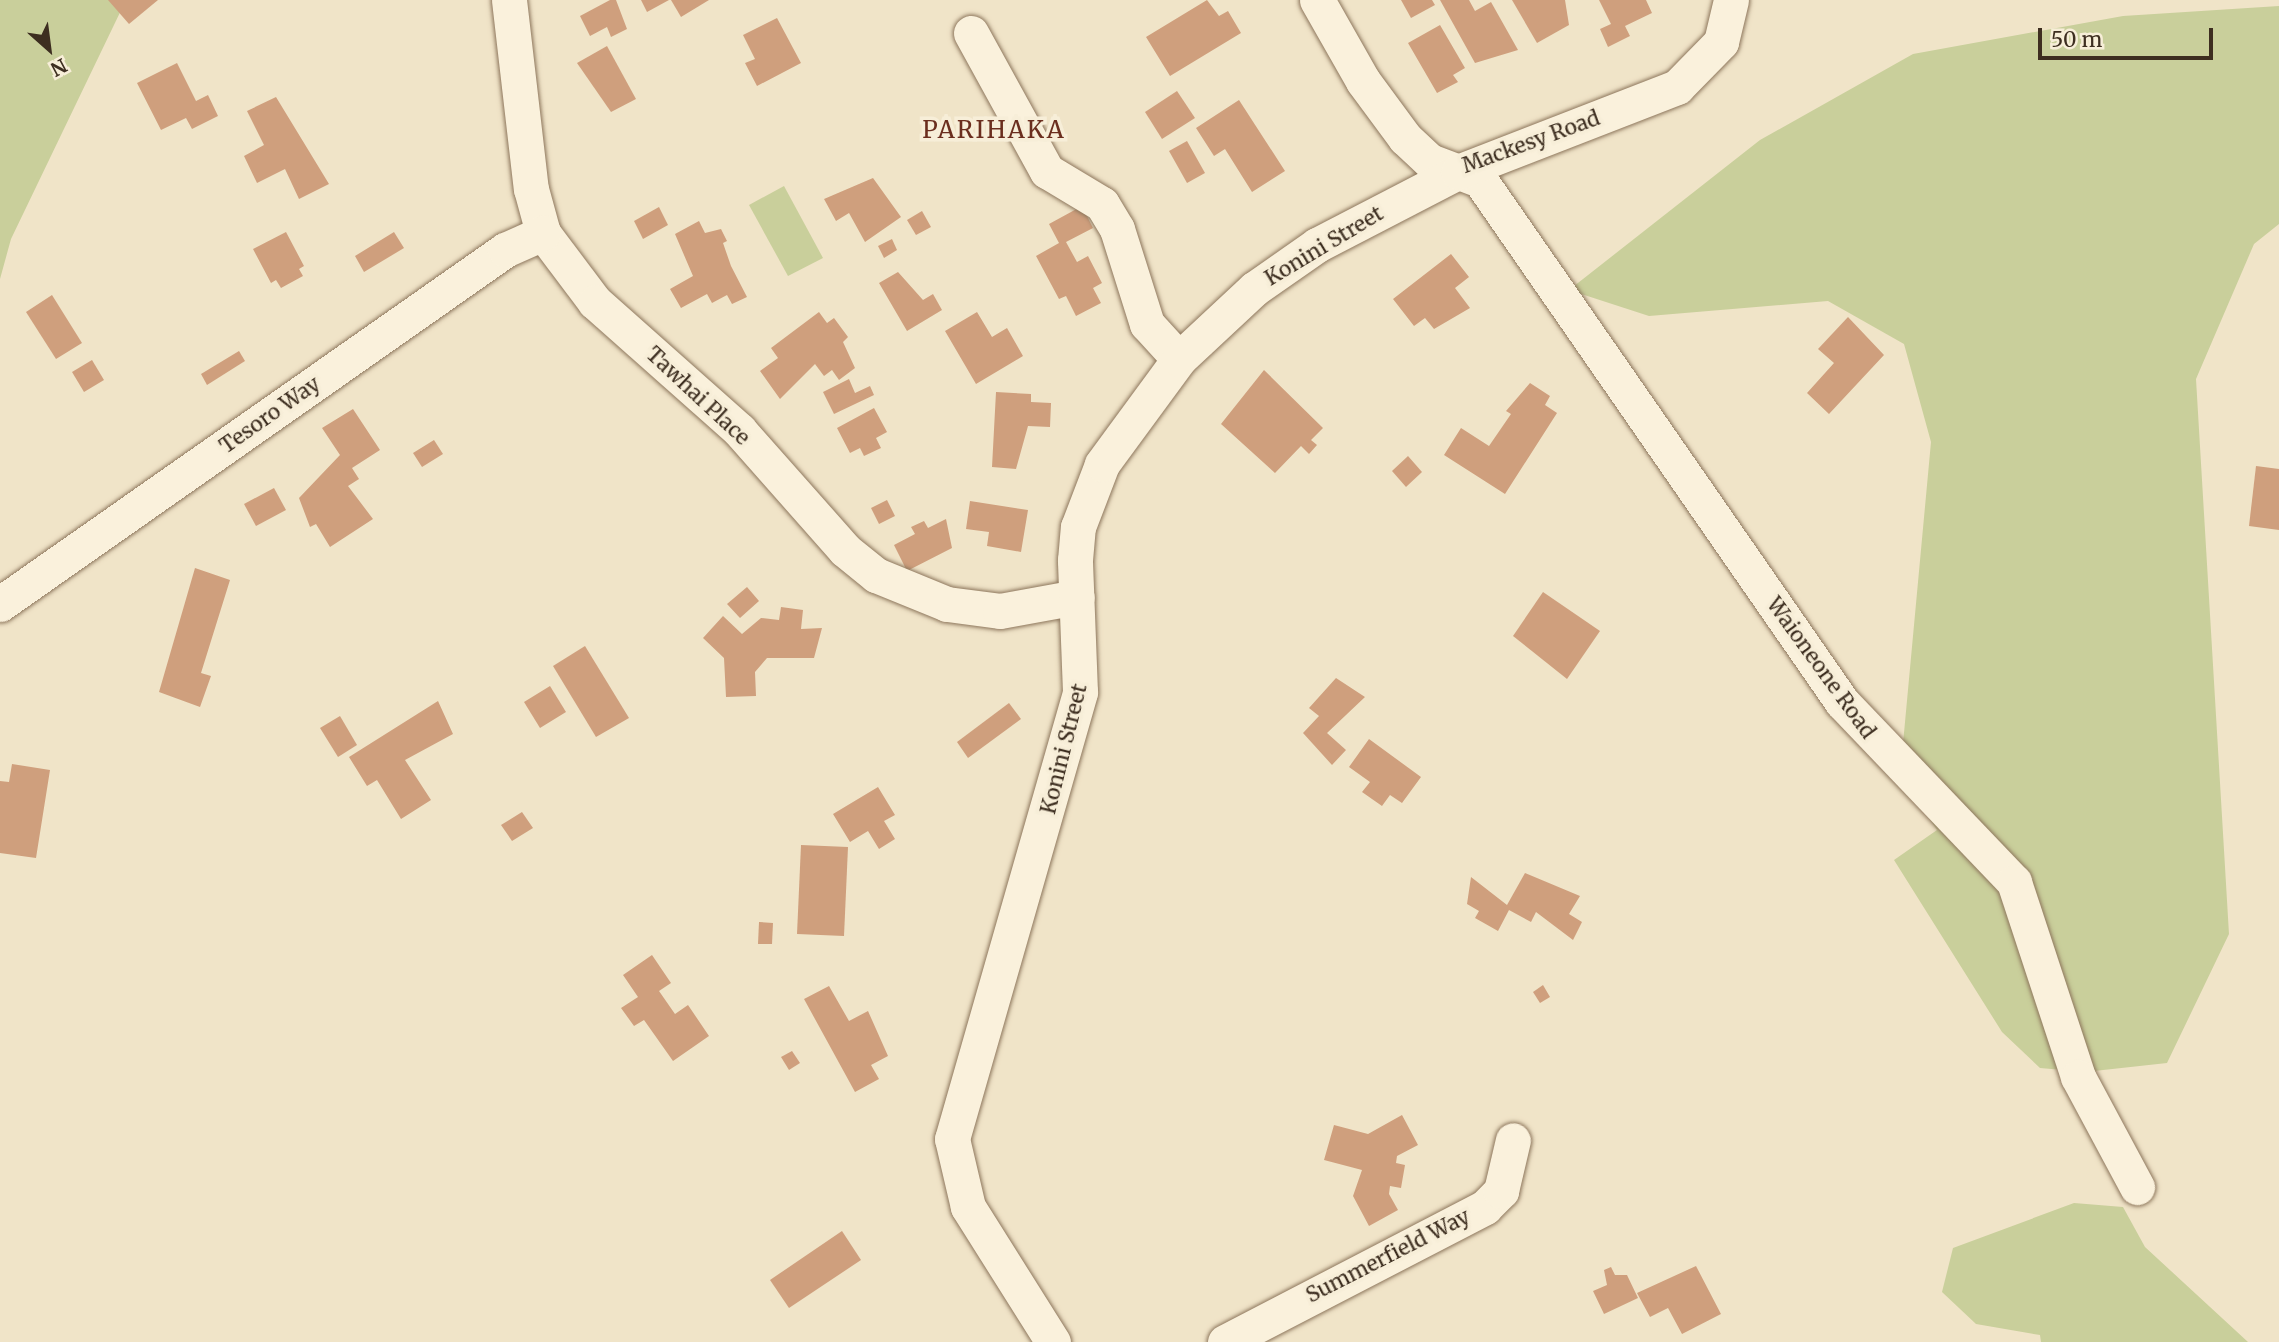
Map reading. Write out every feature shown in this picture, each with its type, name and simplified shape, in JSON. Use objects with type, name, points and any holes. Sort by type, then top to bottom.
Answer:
[{"type":"street","name":"Tawhai Place","points":[[509,0],[531,189],[543,233],[595,302],[739,430],[845,550],[876,575],[947,604],[1000,611],[1077,597]]},
{"type":"street","name":"Mackesy Road","points":[[1317,0],[1363,81],[1405,138],[1430,161],[1458,172],[1677,87],[1721,42],[1731,0]]},
{"type":"street","points":[[971,33],[1047,171],[1107,213],[1130,252],[1147,324],[1179,359]]},
{"type":"street","name":"Konini Street","points":[[1053,1342],[973,1217],[957,1179],[953,1139],[1080,692],[1078,527],[1102,464],[1179,359],[1299,257],[1458,172]]},
{"type":"street","name":"Waioneone Road","points":[[1458,172],[1479,180],[1842,702],[2014,882],[2078,1077],[2137,1187]]},
{"type":"street","name":"Tesoro Way","points":[[0,604],[505,250],[543,233]]},
{"type":"street","name":"Summerfield Way","points":[[1225,1342],[1485,1207],[1501,1191],[1513,1140]]},
{"type":"green space","points":[[0,0],[126,0],[11,239],[0,279]]},
{"type":"green space","points":[[2279,6],[2279,224],[2254,244],[2196,379],[2229,934],[2167,1063],[2085,1072],[2040,1068],[2002,1032],[1894,860],[1937,830],[1900,776],[1931,442],[1904,344],[1828,301],[1649,316],[1569,290],[1760,140],[1913,54],[2123,16]]},
{"type":"green space","points":[[784,186],[823,258],[788,276],[749,205]]},
{"type":"green space","points":[[2074,1203],[2123,1207],[2145,1247],[2248,1342],[2041,1342],[2040,1335],[1976,1324],[1942,1292],[1953,1248]]},
{"type":"building","points":[[108,0],[158,0],[129,24]]},
{"type":"building","points":[[610,0],[616,0],[627,29],[611,37],[607,27],[590,36],[580,16]]},
{"type":"building","points":[[641,0],[669,0],[647,12]]},
{"type":"building","points":[[671,0],[709,0],[681,17]]},
{"type":"building","points":[[1207,0],[1219,16],[1228,11],[1241,33],[1170,76],[1146,37]]},
{"type":"building","points":[[1401,0],[1432,0],[1435,5],[1411,18]]},
{"type":"building","points":[[1440,0],[1469,0],[1475,11],[1491,2],[1518,50],[1475,63]]},
{"type":"building","points":[[1512,0],[1565,0],[1569,25],[1537,43]]},
{"type":"building","points":[[1599,0],[1646,0],[1652,13],[1625,26],[1630,36],[1608,47],[1600,29],[1611,24]]},
{"type":"building","points":[[777,18],[801,63],[757,86],[745,63],[755,59],[743,35]]},
{"type":"building","points":[[1440,25],[1465,68],[1453,75],[1458,82],[1437,93],[1408,43]]},
{"type":"building","points":[[607,46],[636,99],[611,112],[577,63]]},
{"type":"building","points":[[177,63],[196,101],[208,95],[218,116],[192,129],[186,118],[161,130],[137,83]]},
{"type":"building","points":[[1177,91],[1195,118],[1162,139],[1145,112]]},
{"type":"building","points":[[276,97],[329,184],[299,199],[285,169],[257,183],[244,156],[264,145],[247,111]]},
{"type":"building","points":[[1239,100],[1285,171],[1252,192],[1225,149],[1214,156],[1196,128]]},
{"type":"building","points":[[1187,141],[1205,173],[1187,183],[1169,151]]},
{"type":"building","points":[[873,178],[901,217],[865,242],[849,213],[836,221],[824,199]]},
{"type":"building","points":[[1082,206],[1093,228],[1066,242],[1077,262],[1088,256],[1102,283],[1093,288],[1101,303],[1076,316],[1066,296],[1059,299],[1036,256],[1059,243],[1049,224]]},
{"type":"building","points":[[659,207],[668,225],[643,239],[634,221]]},
{"type":"building","points":[[922,211],[931,227],[916,235],[907,220]]},
{"type":"building","points":[[699,221],[705,233],[721,229],[727,241],[723,243],[731,266],[747,297],[732,304],[727,295],[712,303],[707,294],[681,308],[670,289],[693,276],[675,234]]},
{"type":"building","points":[[286,232],[304,266],[299,269],[303,276],[281,288],[276,280],[271,283],[253,249]]},
{"type":"building","points":[[394,232],[404,248],[364,272],[355,256]]},
{"type":"building","points":[[892,239],[897,250],[884,258],[878,246]]},
{"type":"building","points":[[1451,254],[1469,277],[1455,288],[1470,308],[1434,329],[1425,318],[1414,326],[1393,299]]},
{"type":"building","points":[[898,272],[923,300],[933,294],[942,310],[907,331],[879,283]]},
{"type":"building","points":[[52,295],[82,343],[56,359],[26,312]]},
{"type":"building","points":[[819,312],[827,323],[834,318],[848,337],[843,342],[855,368],[839,380],[832,370],[824,376],[815,364],[780,399],[760,371],[778,358],[771,348]]},
{"type":"building","points":[[977,312],[992,337],[1007,328],[1023,356],[976,384],[945,331]]},
{"type":"building","points":[[1848,317],[1884,355],[1829,414],[1807,393],[1834,363],[1818,349]]},
{"type":"building","points":[[239,351],[245,361],[207,385],[201,374]]},
{"type":"building","points":[[92,360],[104,380],[84,392],[72,372]]},
{"type":"building","points":[[1264,370],[1323,428],[1311,440],[1317,445],[1309,454],[1301,446],[1275,473],[1221,424]]},
{"type":"building","points":[[849,379],[855,393],[870,386],[874,395],[834,414],[823,392]]},
{"type":"building","points":[[1530,383],[1550,396],[1545,405],[1557,413],[1505,494],[1444,455],[1461,428],[1489,446],[1511,414],[1506,411]]},
{"type":"building","points":[[996,392],[1031,394],[1031,402],[1051,403],[1050,427],[1028,426],[1016,469],[992,467]]},
{"type":"building","points":[[874,408],[887,432],[876,438],[881,448],[864,456],[860,448],[850,453],[837,428]]},
{"type":"building","points":[[353,409],[380,450],[352,468],[359,479],[348,486],[373,519],[330,547],[316,524],[310,527],[299,498],[340,455],[322,428]]},
{"type":"building","points":[[434,440],[443,454],[422,467],[413,453]]},
{"type":"building","points":[[1408,456],[1422,472],[1406,487],[1392,471]]},
{"type":"building","points":[[2256,466],[2279,469],[2279,530],[2249,526]]},
{"type":"building","points":[[274,488],[286,510],[256,526],[244,504]]},
{"type":"building","points":[[887,500],[895,516],[879,524],[871,508]]},
{"type":"building","points":[[970,501],[1028,510],[1021,552],[987,546],[989,532],[966,529]]},
{"type":"building","points":[[946,519],[952,548],[907,571],[894,545],[915,534],[911,527],[924,521],[928,528]]},
{"type":"building","points":[[195,568],[230,580],[201,673],[211,676],[200,707],[159,692]]},
{"type":"building","points":[[747,587],[759,601],[740,618],[727,604]]},
{"type":"building","points":[[1543,592],[1600,631],[1567,679],[1513,636]]},
{"type":"building","points":[[781,607],[803,610],[801,629],[822,628],[814,658],[767,658],[755,672],[756,696],[726,697],[724,658],[703,638],[723,616],[742,634],[761,618],[779,620]]},
{"type":"building","points":[[585,646],[629,718],[596,737],[553,666]]},
{"type":"building","points":[[1336,678],[1365,697],[1327,733],[1346,750],[1332,765],[1303,733],[1319,716],[1309,708]]},
{"type":"building","points":[[550,686],[566,712],[540,728],[524,702]]},
{"type":"building","points":[[438,701],[453,734],[405,760],[431,800],[401,819],[377,780],[367,786],[349,757]]},
{"type":"building","points":[[1009,703],[1021,719],[968,758],[957,742]]},
{"type":"building","points":[[340,716],[357,745],[338,757],[320,728]]},
{"type":"building","points":[[1369,739],[1421,777],[1402,803],[1390,795],[1382,806],[1362,792],[1370,782],[1349,767]]},
{"type":"building","points":[[12,764],[50,770],[36,858],[0,853],[0,781],[9,782]]},
{"type":"building","points":[[878,787],[895,815],[884,821],[895,839],[879,849],[868,831],[850,842],[833,814]]},
{"type":"building","points":[[522,812],[533,828],[512,841],[501,825]]},
{"type":"building","points":[[801,845],[848,847],[844,936],[797,934]]},
{"type":"building","points":[[1525,873],[1580,896],[1569,914],[1582,922],[1573,940],[1536,912],[1531,922],[1509,910],[1498,931],[1475,918],[1479,911],[1467,904],[1471,877],[1507,905]]},
{"type":"building","points":[[759,922],[773,923],[772,944],[758,944]]},
{"type":"building","points":[[652,955],[671,983],[659,991],[675,1014],[688,1005],[709,1036],[673,1061],[644,1020],[634,1026],[621,1008],[638,997],[623,975]]},
{"type":"building","points":[[1543,985],[1550,997],[1540,1003],[1533,992]]},
{"type":"building","points":[[829,986],[849,1021],[868,1011],[888,1056],[871,1065],[879,1079],[855,1092],[804,999]]},
{"type":"building","points":[[792,1051],[800,1063],[789,1070],[781,1057]]},
{"type":"building","points":[[1402,1115],[1418,1145],[1397,1156],[1396,1163],[1405,1165],[1401,1188],[1390,1186],[1389,1194],[1398,1210],[1369,1226],[1353,1196],[1362,1170],[1324,1160],[1334,1125],[1368,1134]]},
{"type":"building","points":[[842,1231],[861,1260],[789,1308],[770,1280]]},
{"type":"building","points":[[1696,1266],[1721,1314],[1682,1334],[1668,1308],[1650,1317],[1637,1293]]},
{"type":"building","points":[[1611,1267],[1615,1275],[1627,1275],[1638,1298],[1604,1314],[1593,1291],[1607,1285],[1604,1270]]},
{"type":"district","name":"PARIHAKA","points":[[994,130]]}]
